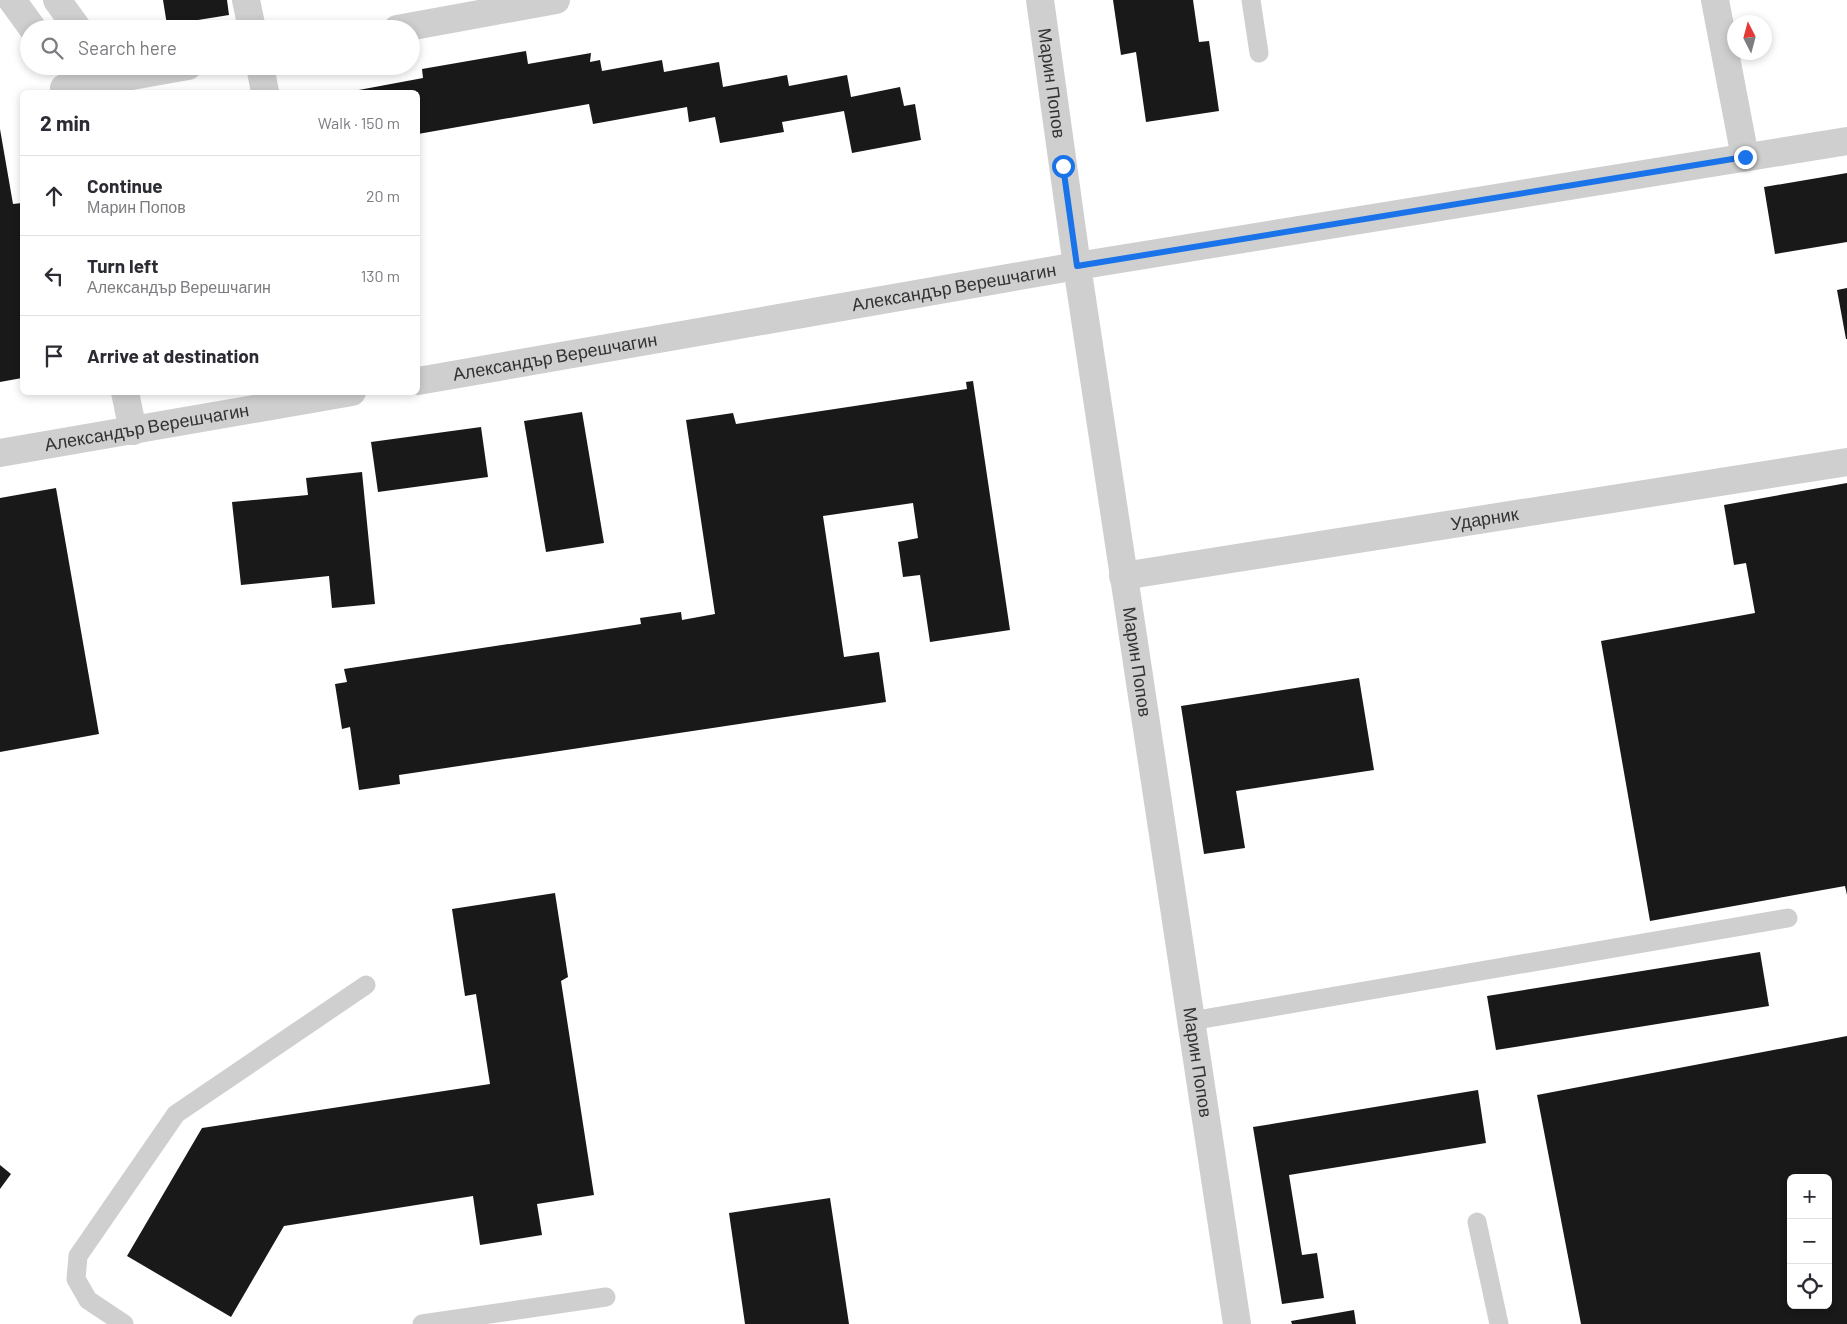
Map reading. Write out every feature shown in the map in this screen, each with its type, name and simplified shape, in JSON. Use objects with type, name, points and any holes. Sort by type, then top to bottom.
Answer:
[{"type":"street","points":[[12,0],[26,20]]},
{"type":"street","points":[[57,0],[71,20]]},
{"type":"street","points":[[246,0],[250,20]]},
{"type":"street","points":[[420,25],[556,0]]},
{"type":"street","name":"Марин Попов","points":[[1040,0],[1123,576],[1237,1324]]},
{"type":"street","points":[[1715,0],[1745,157]]},
{"type":"street","points":[[62,82],[99,75]]},
{"type":"street","points":[[262,75],[266,90]]},
{"type":"street","name":"Александър Верешчагин","points":[[420,381],[1077,266],[1847,141]]},
{"type":"street","points":[[126,395],[133,431]]},
{"type":"street","name":"Александър Верешчагин","points":[[0,453],[331,395]]},
{"type":"street","name":"Ударник","points":[[1123,576],[1847,462]]},
{"type":"lane","points":[[1251,0],[1259,53]]},
{"type":"lane","points":[[1190,1021],[1788,918]]},
{"type":"lane","points":[[124,1324],[88,1300],[76,1279],[78,1256],[176,1114],[366,985]]},
{"type":"lane","points":[[1477,1222],[1499,1324]]},
{"type":"lane","points":[[422,1324],[606,1297]]},
{"type":"building","points":[[163,0],[227,0],[229,15],[198,20],[166,20]]},
{"type":"building","points":[[1113,0],[1193,0],[1199,42],[1209,41],[1219,111],[1146,122],[1136,52],[1121,55]]},
{"type":"building","points":[[526,51],[528,64],[591,53],[590,62],[600,60],[602,71],[662,60],[664,72],[719,62],[723,87],[787,75],[789,86],[847,75],[851,97],[900,87],[904,106],[915,104],[921,140],[852,153],[844,111],[782,122],[784,132],[720,143],[715,117],[689,122],[687,107],[593,124],[589,104],[420,134],[420,90],[359,90],[423,78],[422,69]]},
{"type":"building","points":[[0,129],[13,204],[20,203],[20,378],[0,382]]},
{"type":"building","points":[[1847,173],[1847,242],[1775,254],[1764,187]]},
{"type":"building","points":[[1847,288],[1847,339],[1846,339],[1837,290]]},
{"type":"building","points":[[973,381],[1010,630],[930,642],[920,575],[903,577],[898,542],[918,538],[913,503],[823,516],[844,657],[879,652],[886,702],[399,775],[400,784],[359,790],[350,727],[342,729],[335,684],[347,682],[344,669],[641,624],[640,618],[681,612],[682,620],[715,614],[686,420],[733,413],[736,424],[967,389],[966,382]]},
{"type":"building","points":[[582,412],[604,543],[546,552],[524,421]]},
{"type":"building","points":[[481,427],[488,477],[378,492],[371,442]]},
{"type":"building","points":[[362,472],[375,604],[332,608],[329,576],[241,585],[232,502],[308,495],[306,478]]},
{"type":"building","points":[[1847,483],[1847,895],[1845,886],[1650,921],[1601,641],[1755,613],[1746,563],[1734,565],[1724,505]]},
{"type":"building","points":[[56,488],[99,734],[0,752],[0,498]]},
{"type":"building","points":[[1359,678],[1374,770],[1236,791],[1245,848],[1204,854],[1181,706]]},
{"type":"building","points":[[555,893],[568,977],[561,981],[594,1195],[537,1204],[542,1235],[480,1245],[473,1196],[284,1226],[231,1317],[127,1256],[202,1128],[490,1084],[476,994],[465,996],[452,909]]},
{"type":"building","points":[[1760,952],[1769,1006],[1496,1050],[1487,996]]},
{"type":"building","points":[[1847,1036],[1847,1324],[1581,1324],[1537,1095]]},
{"type":"building","points":[[1478,1090],[1486,1143],[1289,1175],[1302,1255],[1317,1253],[1324,1298],[1282,1304],[1253,1127]]},
{"type":"building","points":[[0,1165],[11,1174],[0,1189]]},
{"type":"building","points":[[830,1198],[849,1324],[745,1324],[729,1213]]},
{"type":"building","points":[[1354,1310],[1356,1324],[1292,1324],[1291,1321]]},
{"type":"route","points":[[1063,166],[1077,266],[1745,157]]}]
